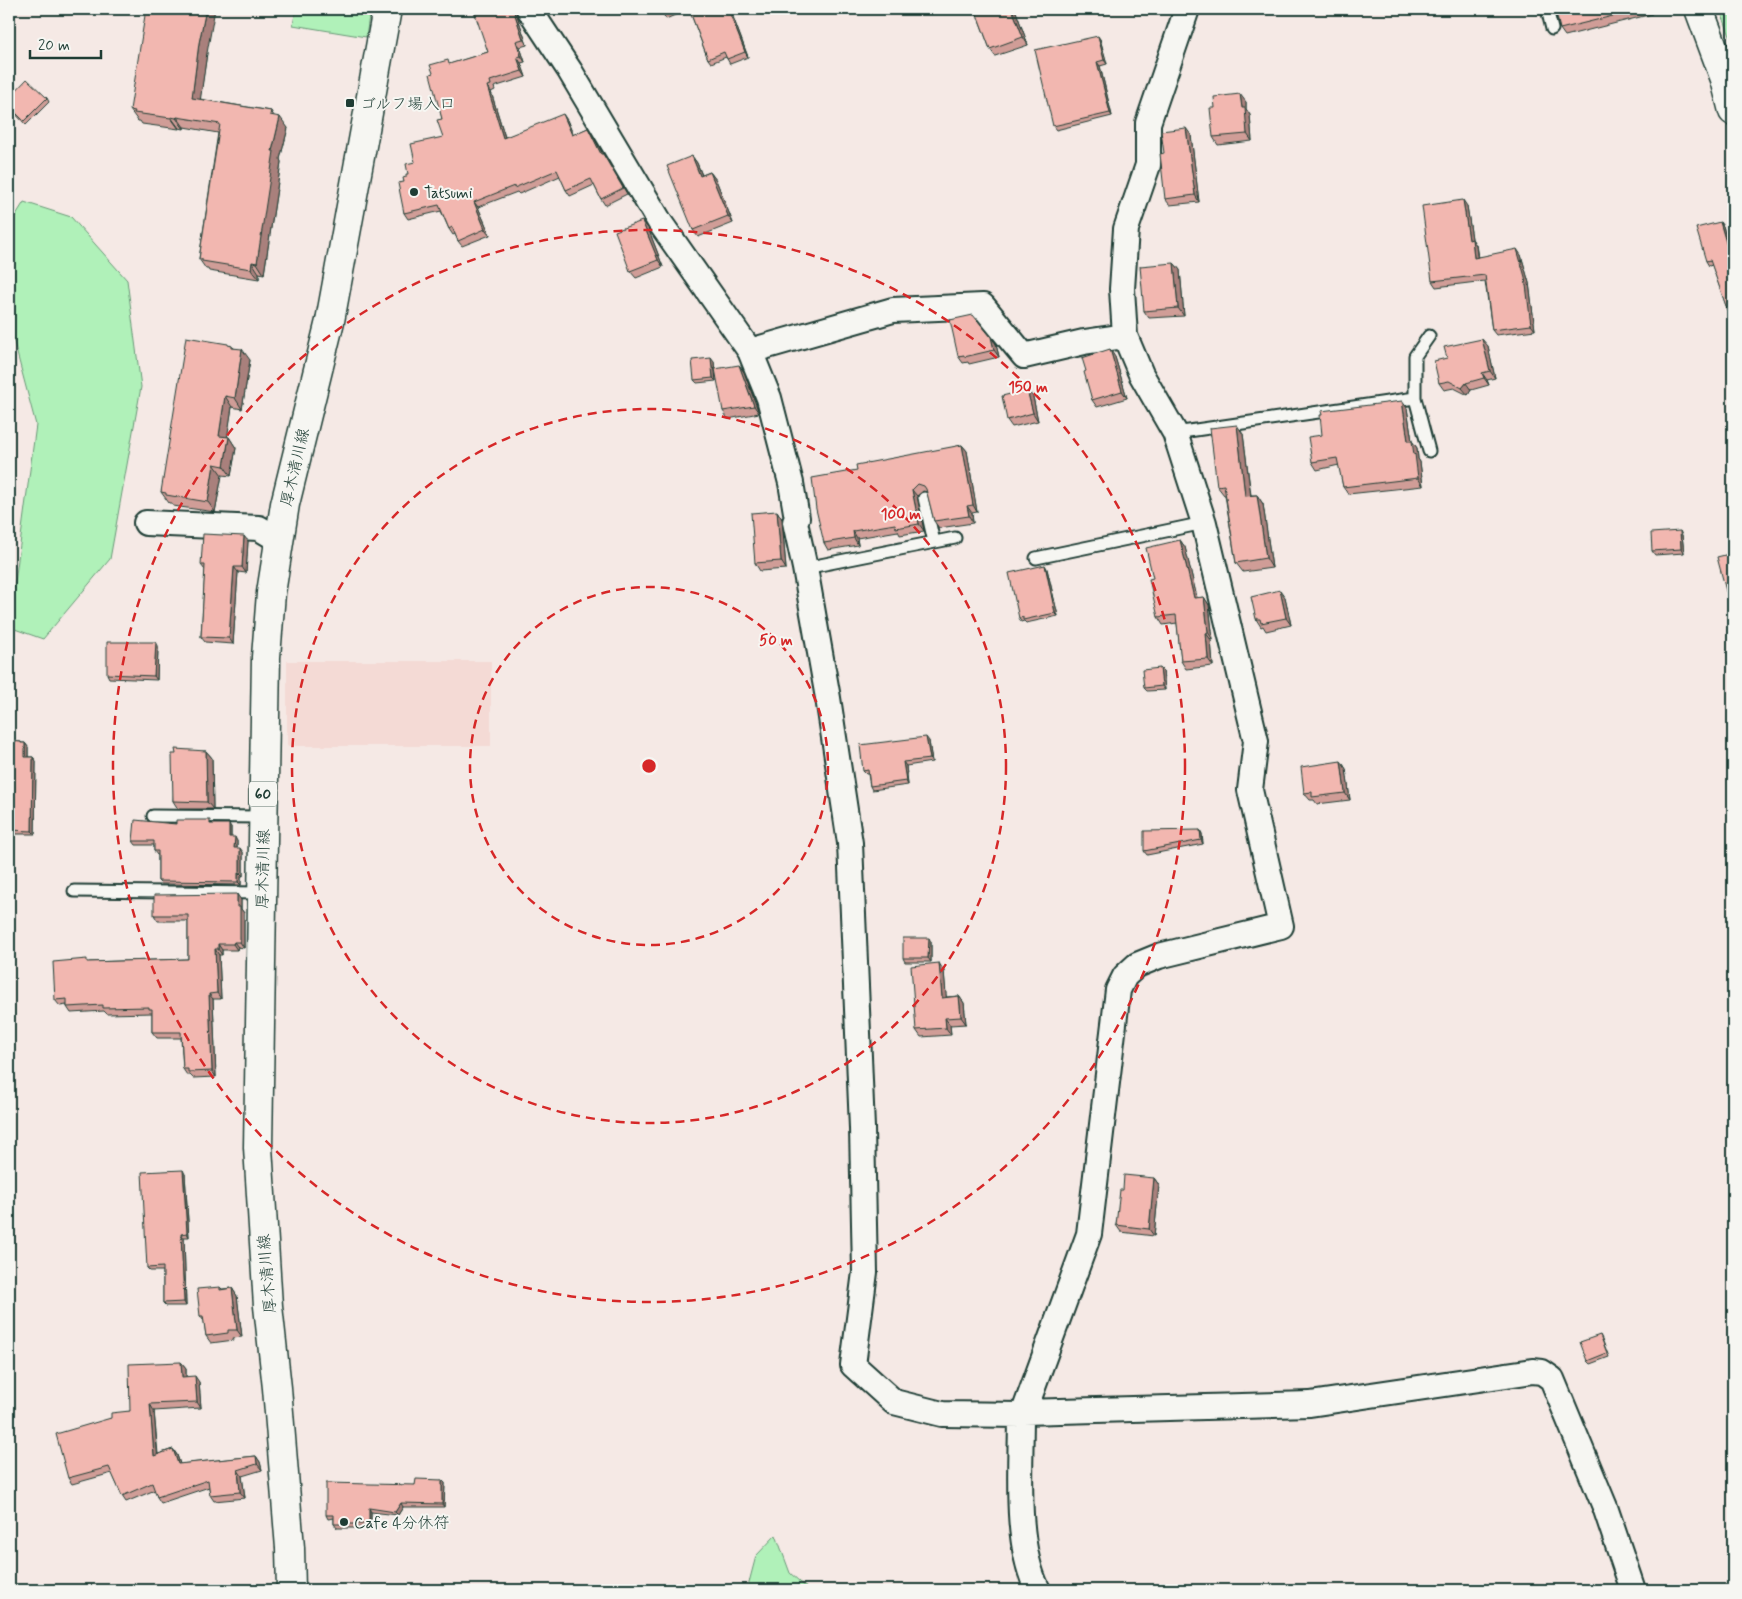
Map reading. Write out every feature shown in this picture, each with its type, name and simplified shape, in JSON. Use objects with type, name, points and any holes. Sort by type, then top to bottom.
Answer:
[{"type":"main road","name":"厚木清川線","points":[[291,1590],[290,1548],[262,1232],[258,1147],[266,657],[271,594],[285,504],[330,321],[387,9]]},
{"type":"main road","points":[[1699,9],[1725,79],[1733,111]]},
{"type":"street","points":[[529,9],[570,71],[661,224],[750,351],[769,398],[791,484],[797,518],[795,522],[828,698],[850,843],[862,1128],[864,1272],[853,1365],[894,1402],[942,1414],[1229,1408],[1310,1404],[1533,1371],[1542,1372],[1552,1379],[1601,1498],[1633,1590]]},
{"type":"street","points":[[1038,1590],[1024,1550],[1021,1513],[1022,1413],[1089,1234],[1118,990],[1125,976],[1137,965],[1160,956],[1281,926],[1250,790],[1256,741],[1204,523],[1175,433],[1141,374],[1125,336],[1122,289],[1126,229],[1148,164],[1148,123],[1187,9]]},
{"type":"street","points":[[750,351],[893,310],[983,306],[1024,356],[1084,342],[1125,336]]},
{"type":"street","points":[[146,523],[259,528],[279,540]]},
{"type":"lane","points":[[1547,9],[1552,29]]},
{"type":"lane","points":[[1429,336],[1415,356],[1416,398],[1429,451]]},
{"type":"lane","points":[[1175,433],[1416,398]]},
{"type":"lane","points":[[924,498],[934,542]]},
{"type":"lane","points":[[1036,558],[1204,523]]},
{"type":"lane","points":[[805,568],[955,538]]},
{"type":"lane","points":[[153,816],[263,817]]},
{"type":"lane","points":[[74,891],[262,893]]},
{"type":"shaded area","points":[[287,661],[491,661],[491,746],[287,746]]},
{"type":"green space","points":[[296,9],[370,9],[366,37],[293,25]]},
{"type":"green space","points":[[1720,9],[1733,9],[1733,44]]},
{"type":"green space","points":[[24,202],[71,217],[127,280],[141,387],[110,559],[43,639],[9,627],[36,425],[9,323],[9,226]]},
{"type":"green space","points":[[776,1535],[790,1573],[809,1590],[747,1590],[756,1556]]},
{"type":"building","points":[[146,9],[206,9],[199,43],[192,98],[271,111],[270,115],[280,117],[272,151],[274,151],[257,263],[252,262],[251,269],[199,259],[220,124],[134,113],[135,111],[130,110]]},
{"type":"building","points":[[478,9],[513,9],[523,39],[516,41],[521,56],[517,57],[522,71],[490,81],[491,85],[487,86],[503,138],[563,114],[572,135],[588,128],[601,154],[603,154],[623,188],[601,199],[591,179],[566,190],[557,170],[474,202],[485,229],[458,241],[452,227],[449,229],[439,205],[404,213],[398,183],[404,182],[403,178],[408,174],[406,164],[415,162],[411,144],[443,137],[437,120],[442,119],[430,74],[433,73],[430,65],[448,60],[449,64],[488,52],[474,11]]},
{"type":"building","points":[[660,9],[677,9],[663,15]]},
{"type":"building","points":[[689,9],[728,9],[745,52],[727,59],[724,52],[708,59]]},
{"type":"building","points":[[975,9],[1012,9],[1023,37],[990,49]]},
{"type":"building","points":[[1555,9],[1641,9],[1560,29]]},
{"type":"building","points":[[1098,36],[1104,60],[1097,62],[1110,113],[1053,126],[1035,50]]},
{"type":"building","points":[[27,79],[47,98],[24,121],[9,106],[9,98]]},
{"type":"building","points":[[1240,94],[1242,108],[1245,108],[1247,134],[1213,137],[1210,108],[1215,108],[1214,97]]},
{"type":"building","points":[[1186,128],[1195,195],[1165,199],[1160,154],[1164,153],[1161,131]]},
{"type":"building","points":[[692,156],[700,176],[710,172],[728,216],[693,230],[667,166]]},
{"type":"building","points":[[1463,200],[1469,240],[1472,239],[1474,258],[1517,249],[1525,277],[1531,325],[1492,330],[1485,275],[1432,281],[1422,206]]},
{"type":"building","points":[[642,221],[658,260],[630,271],[615,231]]},
{"type":"building","points":[[1720,222],[1733,267],[1733,326],[1710,260],[1706,261],[1696,228]]},
{"type":"building","points":[[1174,263],[1178,308],[1144,311],[1140,266]]},
{"type":"building","points":[[973,315],[991,337],[994,350],[964,357],[964,355],[958,356],[950,320]]},
{"type":"building","points":[[186,337],[228,344],[232,348],[242,349],[235,398],[225,396],[219,436],[229,437],[224,466],[214,464],[208,502],[166,495],[166,493],[161,492]]},
{"type":"building","points":[[1482,339],[1490,371],[1482,373],[1484,378],[1466,383],[1462,388],[1449,381],[1439,383],[1434,361],[1447,358],[1444,347]]},
{"type":"building","points":[[1110,349],[1122,391],[1092,400],[1082,358]]},
{"type":"building","points":[[711,358],[713,378],[694,380],[692,360]]},
{"type":"building","points":[[739,365],[754,406],[723,411],[715,369]]},
{"type":"building","points":[[1027,390],[1033,413],[1007,420],[1002,396]]},
{"type":"building","points":[[1402,401],[1408,441],[1412,441],[1418,478],[1343,487],[1337,458],[1312,462],[1308,437],[1322,435],[1321,411]]},
{"type":"building","points":[[1237,425],[1245,496],[1257,495],[1266,558],[1236,563],[1224,485],[1217,486],[1210,428]]},
{"type":"building","points":[[962,445],[973,505],[967,506],[969,516],[934,521],[926,489],[918,484],[912,490],[919,524],[896,528],[895,524],[853,531],[854,538],[824,543],[816,509],[812,478],[857,470],[856,465]]},
{"type":"building","points":[[777,511],[781,561],[755,563],[751,513]]},
{"type":"building","points":[[1680,531],[1681,549],[1652,551],[1651,533]]},
{"type":"building","points":[[203,534],[244,536],[242,567],[234,567],[229,638],[201,637],[205,565],[201,565]]},
{"type":"building","points":[[1180,540],[1194,598],[1204,597],[1208,632],[1206,633],[1208,659],[1181,661],[1176,615],[1158,617],[1149,579],[1153,578],[1146,548]]},
{"type":"building","points":[[1733,553],[1733,606],[1730,606],[1717,557]]},
{"type":"building","points":[[1045,565],[1055,613],[1023,620],[1023,617],[1019,618],[1009,573]]},
{"type":"building","points":[[1280,590],[1286,618],[1261,623],[1260,619],[1256,619],[1251,597]]},
{"type":"building","points":[[107,642],[156,642],[154,676],[107,674]]},
{"type":"building","points":[[1160,668],[1162,686],[1144,688],[1142,670]]},
{"type":"building","points":[[926,737],[930,759],[903,762],[906,781],[870,786],[868,770],[863,771],[860,745]]},
{"type":"building","points":[[9,741],[25,743],[25,757],[33,757],[32,831],[9,830]]},
{"type":"building","points":[[175,749],[206,751],[207,802],[173,801],[172,754],[176,754]]},
{"type":"building","points":[[1341,761],[1345,793],[1312,797],[1312,792],[1304,793],[1301,767]]},
{"type":"building","points":[[135,820],[176,824],[176,820],[210,820],[210,824],[229,824],[229,837],[235,837],[234,848],[240,848],[238,882],[158,881],[158,851],[154,851],[154,841],[133,841]]},
{"type":"building","points":[[1200,830],[1201,840],[1144,851],[1144,831]]},
{"type":"building","points":[[237,894],[237,907],[240,907],[240,942],[218,944],[218,949],[215,949],[217,993],[209,994],[212,1071],[188,1072],[188,1069],[183,1069],[181,1032],[152,1032],[152,1009],[149,1009],[149,1007],[103,1008],[103,1005],[67,1007],[67,999],[55,1000],[53,962],[87,959],[87,962],[188,959],[188,915],[154,915],[154,895]]},
{"type":"building","points":[[903,938],[929,938],[928,958],[903,958]]},
{"type":"building","points":[[939,963],[942,998],[959,996],[961,1017],[945,1018],[946,1028],[916,1030],[911,966]]},
{"type":"building","points":[[183,1170],[187,1233],[181,1234],[184,1302],[163,1303],[163,1267],[147,1268],[142,1172]]},
{"type":"building","points":[[1124,1175],[1154,1178],[1149,1229],[1116,1225],[1120,1190],[1123,1190]]},
{"type":"building","points":[[220,1287],[220,1290],[232,1288],[237,1330],[228,1330],[228,1333],[206,1336],[203,1316],[200,1316],[197,1289]]},
{"type":"building","points":[[1600,1335],[1607,1353],[1587,1361],[1580,1342]]},
{"type":"building","points":[[181,1362],[182,1377],[195,1376],[197,1402],[150,1404],[154,1456],[173,1449],[178,1464],[256,1456],[257,1464],[238,1470],[240,1492],[210,1495],[208,1480],[157,1497],[152,1483],[122,1496],[109,1467],[68,1478],[56,1434],[111,1418],[111,1413],[130,1411],[129,1364]]},
{"type":"building","points":[[416,1479],[442,1480],[442,1504],[401,1503],[395,1512],[369,1508],[369,1524],[334,1524],[334,1515],[326,1515],[326,1483],[415,1485]]},
{"type":"place","name":"ゴルフ場入口","points":[[350,103]]},
{"type":"place","name":"Tatsumi","points":[[414,192]]},
{"type":"place","name":"Cafe 4分休符","points":[[344,1522]]}]
